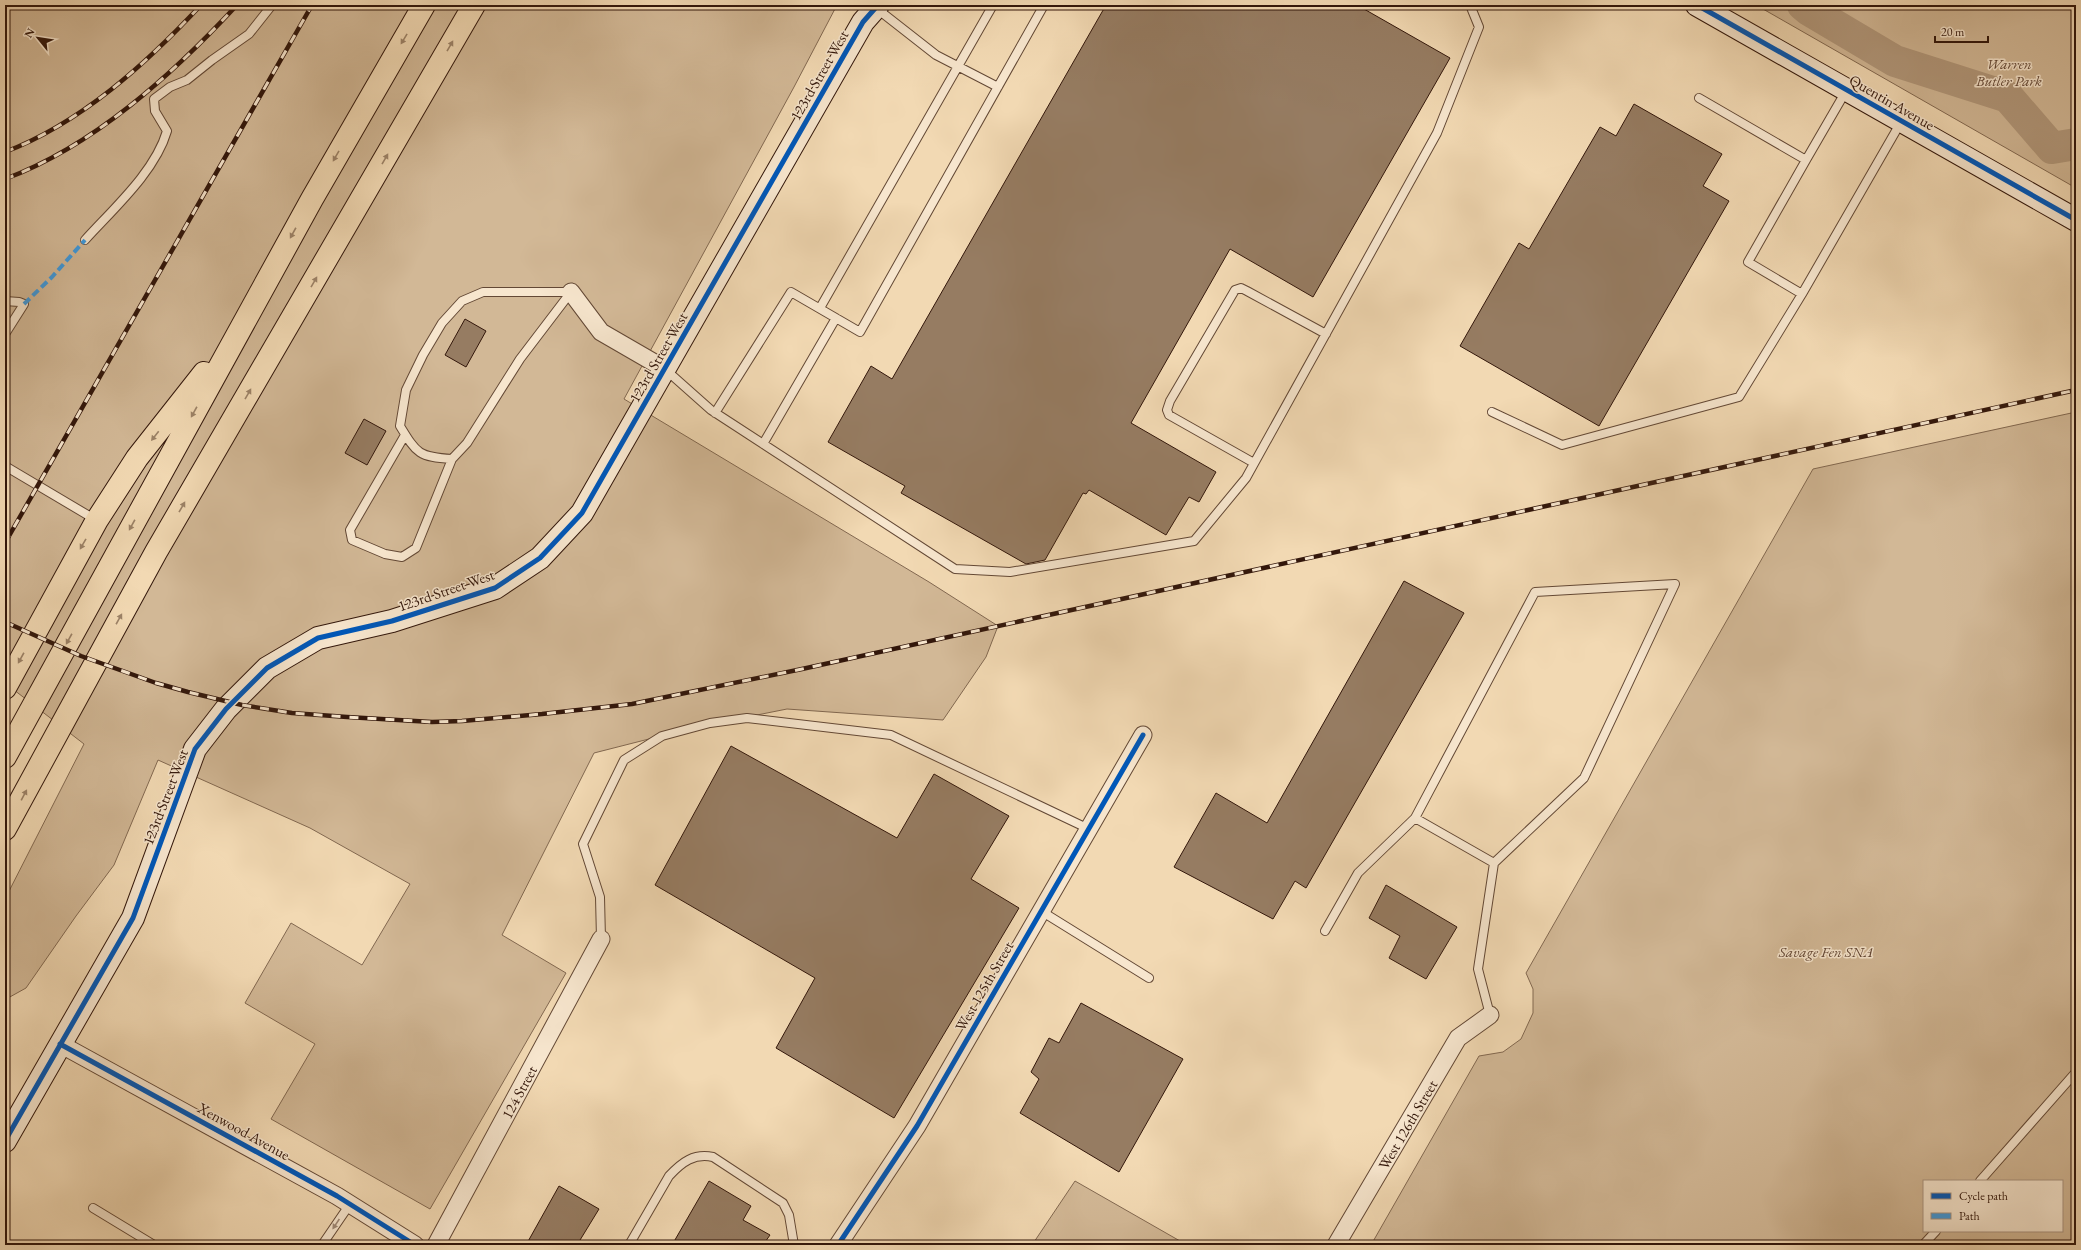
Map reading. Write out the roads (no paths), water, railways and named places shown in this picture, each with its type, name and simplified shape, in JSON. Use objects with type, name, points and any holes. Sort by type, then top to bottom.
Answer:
[{"type":"highway","points":[[5,757],[315,192],[424,5]]},
{"type":"highway","points":[[5,830],[156,552],[474,5]]},
{"type":"highway","points":[[5,688],[97,520],[137,458],[247,316]]},
{"type":"street","name":"Quentin Avenue","points":[[1697,5],[2076,220]]},
{"type":"street","name":"123rd Street West","points":[[5,1141],[133,918],[195,749],[226,709],[267,668],[318,638],[392,621],[495,588],[540,558],[582,513],[863,22],[877,6]]},
{"type":"street","points":[[571,292],[601,332],[665,370]]},
{"type":"street","name":"West 125th Street","points":[[838,1245],[917,1126],[1143,735]]},
{"type":"street","name":"124 Street","points":[[436,1245],[601,939]]},
{"type":"street","name":"West 126th Street","points":[[1336,1245],[1458,1038],[1490,1015]]},
{"type":"street","name":"Xenwood Avenue","points":[[60,1044],[350,1204],[415,1245]]},
{"type":"lane","points":[[85,240],[147,170],[163,146],[167,131],[155,111],[154,99],[170,87],[187,80],[212,60],[250,34],[272,5]]},
{"type":"lane","points":[[820,308],[993,5]]},
{"type":"lane","points":[[715,413],[791,292],[860,332],[1044,5]]},
{"type":"lane","points":[[665,370],[715,413],[955,569],[1010,572],[1194,541],[1246,478],[1437,133],[1480,27],[1470,5]]},
{"type":"lane","points":[[877,6],[936,55],[998,87]]},
{"type":"lane","points":[[1802,294],[1748,262],[1847,90]]},
{"type":"lane","points":[[1699,98],[1806,160]]},
{"type":"lane","points":[[1492,412],[1562,445],[1739,397],[1802,294],[1902,121]]},
{"type":"lane","points":[[1254,463],[1169,415],[1167,410],[1170,401],[1235,290],[1241,288],[1326,334]]},
{"type":"lane","points":[[452,459],[429,458],[414,449],[400,426],[406,390],[423,355],[442,323],[462,301],[483,292],[571,292]]},
{"type":"lane","points":[[405,435],[350,530],[352,540],[385,554],[402,557],[416,548],[452,459],[467,443],[520,359],[571,292]]},
{"type":"lane","points":[[5,301],[24,304],[5,334]]},
{"type":"lane","points":[[763,444],[836,318]]},
{"type":"lane","points":[[5,466],[97,520]]},
{"type":"lane","points":[[1325,931],[1358,873],[1415,818],[1535,592],[1676,584],[1584,778],[1494,863],[1478,969],[1490,1015]]},
{"type":"lane","points":[[601,939],[600,897],[583,844],[624,760],[662,736],[710,723],[747,718],[891,735],[1089,829]]},
{"type":"lane","points":[[1415,818],[1494,863]]},
{"type":"lane","points":[[1041,911],[1149,978]]},
{"type":"lane","points":[[1981,1180],[2076,1072]]},
{"type":"lane","points":[[629,1245],[669,1176],[677,1167],[693,1156],[703,1155],[713,1157],[783,1203],[790,1215],[794,1245]]},
{"type":"lane","points":[[322,1245],[350,1204]]},
{"type":"lane","points":[[93,1208],[154,1245]]},
{"type":"lane","points":[[1923,1245],[1935,1232]]},
{"type":"waterway","points":[[1803,5],[1895,61],[2008,97],[2052,148],[2076,144]]},
{"type":"railway","points":[[5,152],[33,140],[60,125],[111,90],[158,49],[201,5]]},
{"type":"railway","points":[[5,179],[38,165],[70,148],[101,128],[159,82],[237,5]]},
{"type":"railway","points":[[5,543],[312,5]]},
{"type":"railway","points":[[5,622],[81,656],[156,683],[242,705],[292,713],[432,722],[542,714],[632,704],[802,669],[2076,390]]},
{"type":"park label","name":"Warren Butler Park","points":[[2009,72]]},
{"type":"park label","name":"Savage Fen SNA","points":[[1826,951]]}]
